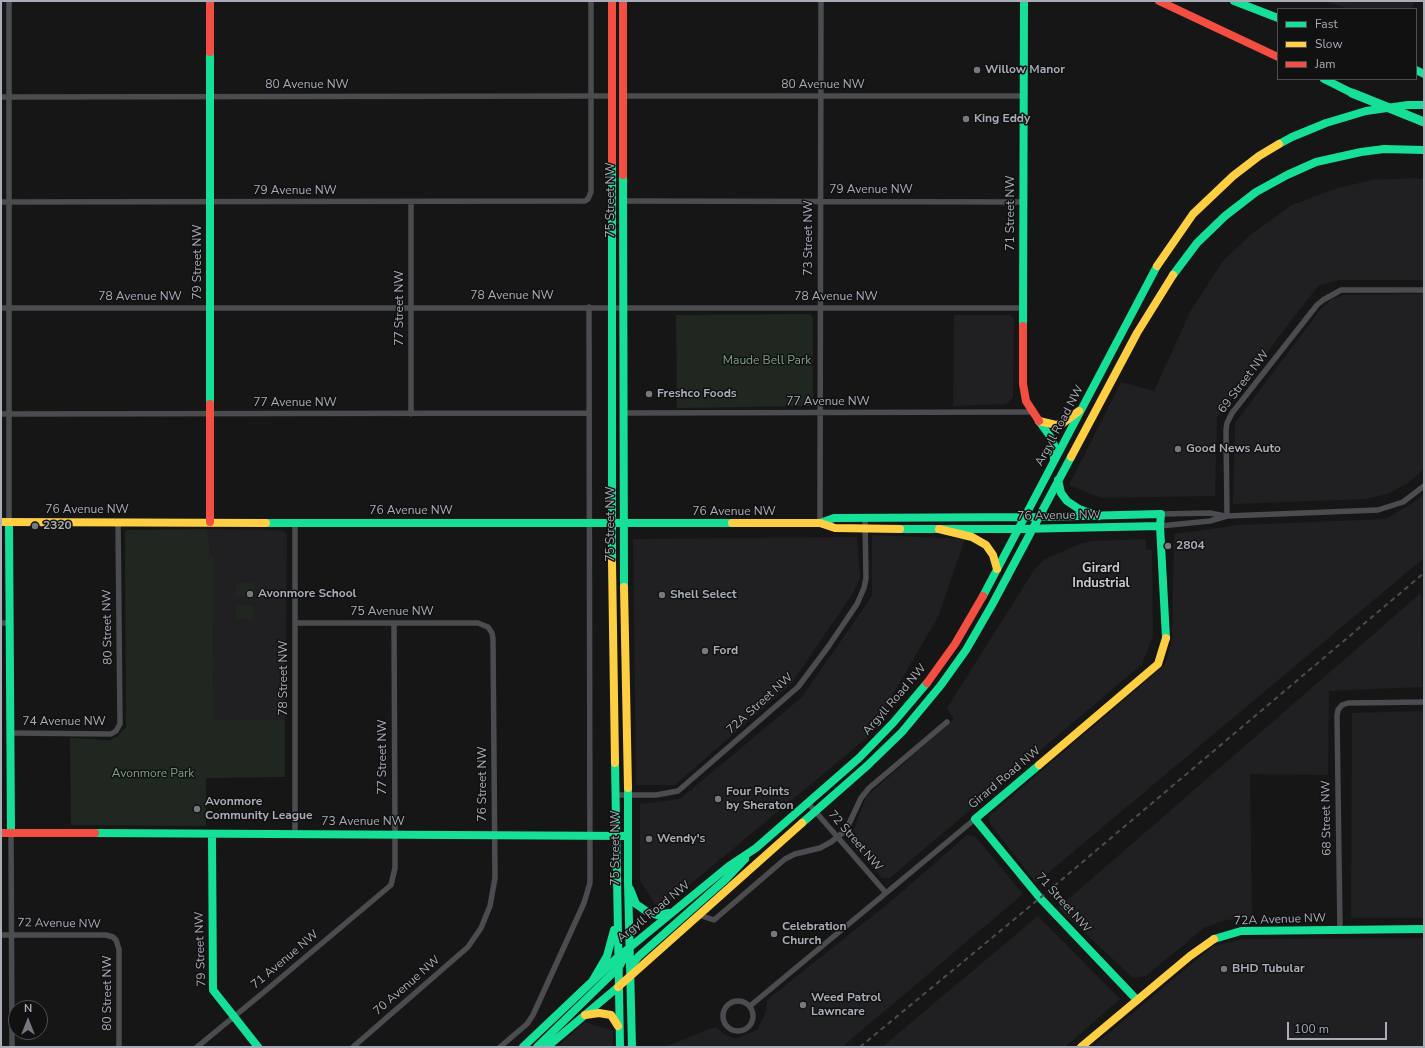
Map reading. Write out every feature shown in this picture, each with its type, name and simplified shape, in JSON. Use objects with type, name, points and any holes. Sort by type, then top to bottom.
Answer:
[{"type":"main road","name":"79 Street NW","points":[[210,1],[210,522]]},
{"type":"main road","name":"75 Street NW","points":[[612,1],[612,524],[620,1047]]},
{"type":"main road","name":"75 Street NW","points":[[624,1],[623,524],[632,1047]]},
{"type":"main road","name":"71 Street NW","points":[[1024,1],[1023,389],[1026,401],[1052,439],[1054,445],[1054,462]]},
{"type":"main road","points":[[1159,1],[1277,57]]},
{"type":"main road","points":[[1234,1],[1277,18]]},
{"type":"main road","points":[[1326,80],[1424,122]]},
{"type":"main road","name":"Argyll Road NW","points":[[523,1047],[618,957],[729,866],[756,848],[808,803],[876,742],[910,705],[942,663],[973,613],[1157,266],[1193,214],[1233,176],[1259,156],[1292,137],[1326,123],[1366,111],[1408,105],[1424,105]]},
{"type":"main road","name":"Argyll Road NW","points":[[547,1047],[618,987],[885,749],[942,685],[974,637],[1136,333],[1173,275],[1197,243],[1224,216],[1256,192],[1286,175],[1316,162],[1361,152],[1392,149],[1424,150]]},
{"type":"main road","points":[[1039,421],[1053,425],[1060,424],[1082,409]]},
{"type":"main road","points":[[1058,480],[1061,493],[1066,501],[1078,508],[1098,516]]},
{"type":"main road","name":"76 Avenue NW","points":[[820,523],[834,518],[865,517],[1039,517],[1161,514]]},
{"type":"main road","name":"Girard Road NW","points":[[975,819],[1158,664],[1167,636],[1160,526],[1161,514]]},
{"type":"main road","points":[[5,522],[5,623],[11,733],[11,833]]},
{"type":"main road","name":"76 Avenue NW","points":[[5,522],[589,524],[820,523],[835,528],[865,529],[1032,529],[1160,526]]},
{"type":"main road","points":[[939,529],[972,537],[982,543],[990,550],[997,569]]},
{"type":"main road","name":"71 Street NW","points":[[975,819],[1040,898],[1137,1000]]},
{"type":"main road","name":"73 Avenue NW","points":[[1,833],[628,836]]},
{"type":"main road","name":"79 Street NW","points":[[212,834],[213,990],[258,1047]]},
{"type":"main road","points":[[618,987],[630,965],[726,879],[756,848]]},
{"type":"main road","points":[[628,882],[632,897],[636,904],[646,911],[657,915],[672,912]]},
{"type":"main road","points":[[593,980],[607,956],[617,919]]},
{"type":"main road","name":"72A Avenue NW","points":[[1081,1047],[1195,952],[1219,936],[1241,931],[1424,929]]},
{"type":"main road","points":[[537,1047],[619,967],[630,947]]},
{"type":"main road","points":[[585,1015],[599,1013],[611,1015],[616,1021],[620,1030]]},
{"type":"street","points":[[5,522],[9,414],[9,1]]},
{"type":"street","name":"75 Street NW","points":[[588,199],[590,192],[591,1]]},
{"type":"street","name":"73 Street NW","points":[[820,523],[821,1]]},
{"type":"street","name":"80 Avenue NW","points":[[1,97],[613,96]]},
{"type":"street","name":"80 Avenue NW","points":[[623,96],[1023,96]]},
{"type":"street","name":"79 Avenue NW","points":[[1,202],[583,202],[588,199]]},
{"type":"street","name":"79 Avenue NW","points":[[624,201],[1023,202]]},
{"type":"street","name":"77 Street NW","points":[[411,202],[411,414]]},
{"type":"street","name":"69 Street NW","points":[[1227,516],[1227,422],[1232,413],[1317,305],[1341,290],[1424,290]]},
{"type":"street","name":"75 Street NW","points":[[500,1047],[527,1024],[533,1015],[588,894],[591,876],[589,307]]},
{"type":"street","name":"78 Avenue NW","points":[[1,308],[1023,308]]},
{"type":"street","name":"77 Avenue NW","points":[[623,413],[1033,412]]},
{"type":"street","name":"77 Avenue NW","points":[[1,414],[589,413]]},
{"type":"street","name":"76 Avenue NW","points":[[1161,514],[1210,513],[1227,516],[1378,510],[1403,502],[1424,486]]},
{"type":"street","name":"76 Avenue NW","points":[[1160,526],[1210,521],[1227,516]]},
{"type":"street","name":"72A Street NW","points":[[616,795],[656,795],[678,791],[798,687],[828,647],[861,596],[866,583],[865,517]]},
{"type":"street","name":"80 Street NW","points":[[116,731],[120,724],[118,522]]},
{"type":"street","name":"78 Street NW","points":[[295,523],[295,834]]},
{"type":"street","name":"75 Avenue NW","points":[[295,623],[478,623],[488,627]]},
{"type":"street","name":"77 Street NW","points":[[388,888],[394,877],[395,834],[394,623]]},
{"type":"street","name":"76 Street NW","points":[[475,939],[487,915],[493,896],[495,878],[494,639],[488,627]]},
{"type":"street","name":"68 Street NW","points":[[1340,930],[1338,710],[1345,703],[1424,702]]},
{"type":"street","points":[[699,915],[714,920],[785,859],[795,854],[826,846],[848,826],[861,798],[869,788],[946,722]]},
{"type":"street","name":"74 Avenue NW","points":[[11,733],[111,734],[116,731]]},
{"type":"street","name":"72 Street NW","points":[[808,803],[886,893]]},
{"type":"street","name":"Girard Road NW","points":[[750,1006],[975,819]]},
{"type":"street","points":[[11,833],[12,1047]]},
{"type":"street","name":"71 Avenue NW","points":[[197,1047],[388,888]]},
{"type":"street","name":"72 Avenue NW","points":[[1,934],[106,935],[113,937],[116,940]]},
{"type":"street","name":"70 Avenue NW","points":[[353,1047],[459,955],[475,939]]},
{"type":"street","name":"80 Street NW","points":[[116,940],[119,949],[119,1047]]},
{"type":"street","points":[[741,1001],[750,1006],[753,1019],[748,1029],[738,1032],[725,1026],[722,1016],[723,1011],[730,1003],[741,1001]]},
{"type":"shaded area","points":[[1324,1],[1416,1],[1411,8],[1347,8]]},
{"type":"shaded area","points":[[1413,178],[1424,179],[1424,280],[1338,280],[1318,286],[1217,417],[1215,496],[1101,498],[1069,485],[1121,382],[1154,391],[1191,310],[1223,261],[1250,235],[1292,205],[1338,188],[1372,180]]},
{"type":"shaded area","points":[[1424,294],[1424,469],[1408,483],[1388,494],[1365,499],[1233,504],[1235,423],[1320,310],[1332,299],[1343,295]]},
{"type":"shaded area","points":[[954,315],[1011,315],[1014,319],[1013,398],[1006,404],[953,406]]},
{"type":"shaded area","points":[[1424,494],[1424,558],[1036,883],[990,824],[989,816],[1165,665],[1172,640],[1174,534],[1239,525],[1386,519]]},
{"type":"shaded area","name":"Avonmore School","points":[[206,529],[282,530],[287,535],[285,720],[215,720],[213,673],[214,557],[209,557],[209,542]]},
{"type":"shaded area","points":[[872,535],[965,539],[938,617],[868,737],[659,910],[640,881],[640,804],[680,799],[802,697],[872,596]]},
{"type":"shaded area","points":[[857,537],[860,578],[853,593],[791,684],[675,785],[636,785],[633,539]]},
{"type":"shaded area","points":[[1146,539],[1146,550],[1152,550],[1153,637],[1142,664],[890,878],[882,878],[849,842],[866,797],[954,719],[947,708],[1034,570],[1045,559],[1082,543],[1094,541]]},
{"type":"shaded area","points":[[1421,593],[1422,687],[1329,691],[1328,775],[1250,774],[1252,918],[1225,920],[1204,928],[1146,976],[1133,978],[1058,908]]},
{"type":"shaded area","points":[[1424,711],[1424,918],[1351,918],[1352,713]]},
{"type":"shaded area","points":[[967,835],[975,836],[1023,894],[842,1047],[665,1047],[715,1027],[726,1035],[736,1039],[757,1030],[766,1012],[767,1000],[895,898]]},
{"type":"shaded area","points":[[1038,916],[1120,999],[1065,1047],[882,1047]]},
{"type":"shaded area","points":[[1424,938],[1424,1047],[1092,1047],[1213,946],[1243,939]]},
{"type":"shaded area","points":[[585,1022],[613,1031],[613,1047],[557,1047]]},
{"type":"green space","name":"Maude Bell Park","points":[[810,314],[813,318],[813,402],[810,406],[677,408],[676,315]]},
{"type":"green space","name":"Avonmore Park","points":[[206,529],[209,542],[209,557],[214,557],[213,673],[215,720],[285,720],[285,777],[206,778],[206,826],[71,825],[70,738],[110,740],[118,736],[126,727],[125,533],[127,530]]},
{"type":"green space","points":[[254,582],[255,596],[236,596],[236,583]]},
{"type":"green space","points":[[236,605],[254,606],[254,619],[236,619]]},
{"type":"railway","points":[[860,1047],[1040,898],[1424,573]]},
{"type":"traffic: fast","points":[[1023,326],[1024,1]]},
{"type":"traffic: fast","points":[[1234,1],[1277,18]]},
{"type":"traffic: fast","points":[[210,52],[210,404]]},
{"type":"traffic: fast","points":[[1417,70],[1424,74]]},
{"type":"traffic: fast","points":[[1326,80],[1352,93]]},
{"type":"traffic: fast","points":[[1352,93],[1424,122]]},
{"type":"traffic: fast","points":[[1279,144],[1326,123],[1366,111],[1408,105],[1424,105]]},
{"type":"traffic: fast","points":[[1173,275],[1197,243],[1225,216],[1256,192],[1287,175],[1316,162],[1361,152],[1384,149],[1424,150]]},
{"type":"traffic: fast","points":[[612,163],[612,561]]},
{"type":"traffic: fast","points":[[623,175],[624,587]]},
{"type":"traffic: fast","points":[[983,596],[1157,266]]},
{"type":"traffic: fast","points":[[1039,421],[1052,439],[1054,445],[1054,460]]},
{"type":"traffic: fast","points":[[802,823],[868,765],[902,732],[941,685],[966,650],[992,605],[1071,457]]},
{"type":"traffic: fast","points":[[1058,480],[1061,493],[1067,501],[1079,509],[1098,516]]},
{"type":"traffic: fast","points":[[820,523],[834,518],[1039,517],[1161,514],[1160,526],[1166,638]]},
{"type":"traffic: fast","points":[[9,522],[11,833]]},
{"type":"traffic: fast","points":[[266,523],[732,523]]},
{"type":"traffic: fast","points":[[900,529],[1018,529],[1160,526]]},
{"type":"traffic: fast","points":[[618,957],[729,866],[756,848],[859,758],[893,723],[927,683]]},
{"type":"traffic: fast","points":[[615,763],[620,1047]]},
{"type":"traffic: fast","points":[[1039,765],[975,819],[1040,898],[1137,1000]]},
{"type":"traffic: fast","points":[[628,788],[628,882],[632,1047]]},
{"type":"traffic: fast","points":[[95,833],[628,836]]},
{"type":"traffic: fast","points":[[212,835],[213,990],[258,1047]]},
{"type":"traffic: fast","points":[[630,967],[639,956],[726,879],[745,859]]},
{"type":"traffic: fast","points":[[630,889],[636,904],[646,911],[657,915],[669,913]]},
{"type":"traffic: fast","points":[[1214,939],[1241,931],[1424,929]]},
{"type":"traffic: fast","points":[[593,980],[607,956],[614,930]]},
{"type":"traffic: fast","points":[[537,1047],[619,967],[629,949]]},
{"type":"traffic: fast","points":[[523,1047],[618,957]]},
{"type":"traffic: fast","points":[[547,1047],[618,987]]},
{"type":"traffic: slow","points":[[1157,266],[1193,214],[1233,176],[1259,156],[1279,144]]},
{"type":"traffic: slow","points":[[1071,457],[1137,333],[1173,275]]},
{"type":"traffic: slow","points":[[1039,421],[1056,425],[1063,423],[1079,411]]},
{"type":"traffic: slow","points":[[1,522],[266,523]]},
{"type":"traffic: slow","points":[[732,523],[820,523],[835,528],[900,529]]},
{"type":"traffic: slow","points":[[939,529],[972,537],[986,545],[993,555],[997,569]]},
{"type":"traffic: slow","points":[[612,561],[615,763]]},
{"type":"traffic: slow","points":[[624,587],[628,788]]},
{"type":"traffic: slow","points":[[1039,765],[1158,664],[1166,638]]},
{"type":"traffic: slow","points":[[618,987],[802,823]]},
{"type":"traffic: slow","points":[[1081,1047],[1190,956],[1214,939]]},
{"type":"traffic: slow","points":[[585,1015],[599,1013],[611,1015],[618,1026]]},
{"type":"traffic: jam","points":[[210,1],[210,52]]},
{"type":"traffic: jam","points":[[612,1],[612,163]]},
{"type":"traffic: jam","points":[[623,1],[623,175]]},
{"type":"traffic: jam","points":[[1159,1],[1277,57]]},
{"type":"traffic: jam","points":[[1023,326],[1023,384],[1026,401],[1039,421]]},
{"type":"traffic: jam","points":[[210,404],[210,522]]},
{"type":"traffic: jam","points":[[927,683],[955,644],[983,596]]},
{"type":"traffic: jam","points":[[1,833],[95,833]]},
{"type":"place","name":"Willow Manor","points":[[977,70]]},
{"type":"place","name":"King Eddy","points":[[966,119]]},
{"type":"place","name":"Freshco Foods","points":[[649,394]]},
{"type":"place","name":"Good News Auto","points":[[1178,449]]},
{"type":"place","name":"2320","points":[[35,526]]},
{"type":"place","name":"2804","points":[[1168,546]]},
{"type":"place","name":"Avonmore School","points":[[250,594]]},
{"type":"place","name":"Shell Select","points":[[662,595]]},
{"type":"place","name":"Ford","points":[[705,651]]},
{"type":"place","name":"Four Points by Sheraton","points":[[718,799]]},
{"type":"place","name":"Avonmore Community League","points":[[197,809]]},
{"type":"place","name":"Wendy's","points":[[649,839]]},
{"type":"place","name":"Celebration Church","points":[[774,934]]},
{"type":"place","name":"BHD Tubular","points":[[1224,969]]},
{"type":"place","name":"Weed Patrol Lawncare","points":[[803,1005]]},
{"type":"district","name":"Girard Industrial","points":[[1101,576]]}]
